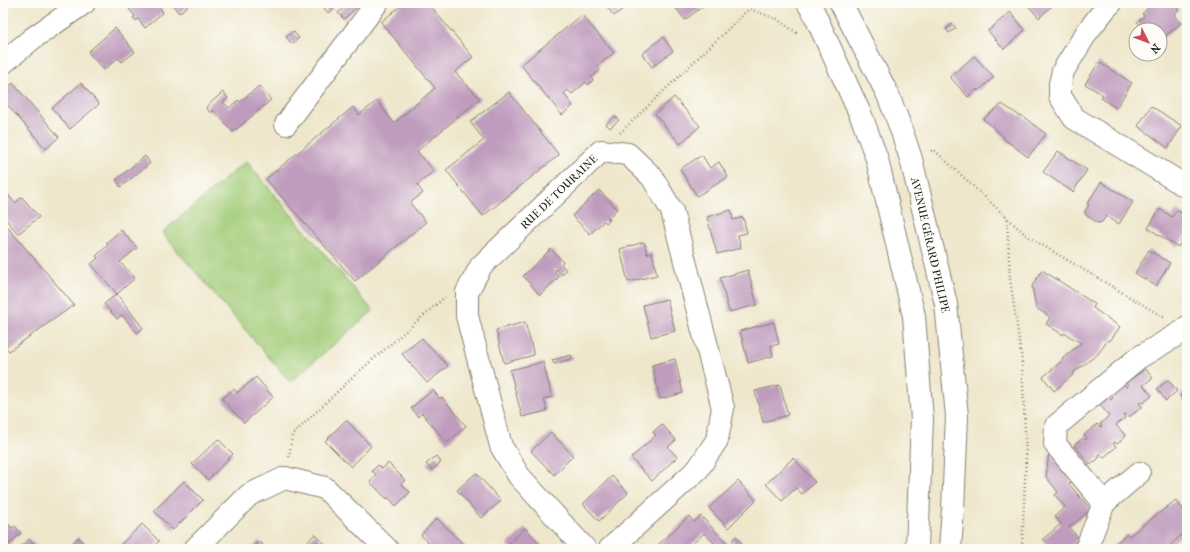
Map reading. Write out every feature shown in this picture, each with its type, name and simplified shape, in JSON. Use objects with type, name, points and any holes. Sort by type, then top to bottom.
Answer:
[{"type":"street","points":[[3,63],[33,38],[84,3]]},
{"type":"street","points":[[286,124],[377,3]]},
{"type":"street","points":[[808,3],[862,118],[877,159],[914,316],[922,418],[917,549]]},
{"type":"street","name":"AVENUE GÉRARD PHILIPE","points":[[841,3],[888,95],[900,126],[911,159],[946,304],[956,416],[953,510],[950,549]]},
{"type":"street","points":[[1111,3],[1087,32],[1063,71],[1060,84],[1060,96],[1074,118],[1187,187]]},
{"type":"street","name":"RUE DE TOURAINE","points":[[585,549],[519,476],[501,446],[467,316],[467,292],[481,266],[601,151],[628,154],[652,177],[672,211],[723,408],[718,440],[698,469],[610,549]]},
{"type":"street","points":[[1104,503],[1055,444],[1056,426],[1138,358],[1186,330]]},
{"type":"street","points":[[1086,549],[1104,503],[1139,473]]},
{"type":"street","points":[[195,549],[249,495],[286,478],[325,488],[387,549]]},
{"type":"path","points":[[745,3],[749,9],[777,18],[798,32],[800,38]]},
{"type":"path","points":[[601,151],[749,9]]},
{"type":"path","points":[[934,150],[1027,236],[1186,330]]},
{"type":"path","points":[[1007,218],[1010,279],[1022,360],[1026,457],[1022,549]]},
{"type":"path","points":[[286,478],[292,435],[355,375],[451,292]]},
{"type":"green space","points":[[246,161],[373,311],[290,382],[162,233]]},
{"type":"building","points":[[137,3],[156,3],[163,12],[145,28],[138,19],[136,21],[133,18],[135,16],[129,9]]},
{"type":"building","points":[[171,3],[191,3],[179,13]]},
{"type":"building","points":[[329,3],[333,9],[328,13],[324,8]]},
{"type":"building","points":[[349,3],[362,3],[344,19],[338,13]]},
{"type":"building","points":[[404,3],[428,3],[473,57],[455,72],[480,99],[417,151],[434,171],[417,185],[423,193],[410,203],[426,222],[355,281],[266,179],[353,107],[359,115],[377,101],[394,123],[435,88],[381,22]]},
{"type":"building","points":[[604,3],[628,3],[628,5],[614,16]]},
{"type":"building","points":[[672,3],[707,3],[685,20]]},
{"type":"building","points":[[1026,3],[1055,3],[1039,18]]},
{"type":"building","points":[[1163,3],[1165,5],[1166,3],[1173,3],[1179,10],[1174,15],[1181,23],[1168,34],[1168,22],[1137,22],[1144,16],[1142,14],[1150,6],[1149,4]]},
{"type":"building","points":[[1010,12],[1025,30],[1004,49],[988,31]]},
{"type":"building","points":[[582,15],[614,53],[597,66],[600,70],[591,78],[593,80],[588,85],[586,82],[572,94],[568,90],[564,94],[573,106],[562,115],[521,65]]},
{"type":"building","points":[[952,24],[956,28],[949,33],[946,29]]},
{"type":"building","points":[[115,28],[135,52],[122,62],[118,58],[104,70],[88,52]]},
{"type":"building","points":[[293,31],[299,38],[292,44],[286,37]]},
{"type":"building","points":[[663,37],[673,51],[652,67],[642,54]]},
{"type":"building","points":[[974,56],[994,77],[978,91],[977,89],[968,97],[950,77]]},
{"type":"building","points":[[1099,62],[1132,83],[1116,108],[1101,98],[1103,95],[1085,84]]},
{"type":"building","points":[[13,83],[59,137],[46,149],[3,100],[3,91]]},
{"type":"building","points":[[81,83],[99,104],[70,129],[52,108]]},
{"type":"building","points":[[259,86],[271,100],[233,132],[213,110],[210,113],[206,107],[223,92],[228,98],[223,102],[229,108],[238,100],[240,102]]},
{"type":"building","points":[[509,92],[559,155],[483,216],[446,170],[484,140],[470,122]]},
{"type":"building","points":[[674,97],[700,126],[680,144],[655,114]]},
{"type":"building","points":[[1002,104],[1020,116],[1021,115],[1046,134],[1028,157],[1003,138],[1004,137],[996,129],[983,119]]},
{"type":"building","points":[[1151,106],[1182,126],[1168,148],[1138,126]]},
{"type":"building","points":[[615,116],[619,120],[610,128],[606,124]]},
{"type":"building","points":[[1058,151],[1087,170],[1073,192],[1043,172]]},
{"type":"building","points":[[702,155],[710,168],[719,162],[728,177],[697,196],[680,169]]},
{"type":"building","points":[[145,156],[150,163],[121,187],[116,180]]},
{"type":"building","points":[[1101,182],[1133,202],[1119,224],[1106,216],[1102,222],[1098,223],[1086,215],[1085,211],[1089,205],[1087,204]]},
{"type":"building","points":[[3,189],[15,203],[22,197],[39,217],[18,234],[3,216]]},
{"type":"building","points":[[599,190],[617,209],[608,218],[610,220],[606,223],[604,221],[590,234],[572,216]]},
{"type":"building","points":[[1160,209],[1172,217],[1177,210],[1187,217],[1187,232],[1178,247],[1148,228]]},
{"type":"building","points":[[731,210],[733,220],[743,217],[747,233],[738,235],[741,248],[717,254],[707,217]]},
{"type":"building","points":[[3,222],[74,305],[9,351],[3,345]]},
{"type":"building","points":[[121,230],[137,248],[120,262],[135,278],[117,294],[91,264],[98,258],[96,256],[108,245],[106,243]]},
{"type":"building","points":[[644,242],[647,254],[652,252],[657,275],[628,282],[620,249]]},
{"type":"building","points":[[551,249],[563,262],[561,264],[566,270],[562,275],[556,269],[554,271],[560,276],[540,295],[523,276]]},
{"type":"building","points":[[1149,250],[1170,263],[1156,286],[1135,273]]},
{"type":"building","points":[[748,270],[757,305],[729,312],[720,278]]},
{"type":"building","points":[[1042,270],[1095,304],[1093,308],[1120,327],[1098,354],[1073,373],[1074,374],[1054,391],[1043,377],[1081,343],[1064,333],[1063,335],[1046,324],[1050,317],[1036,308],[1032,286]]},
{"type":"building","points":[[117,294],[143,328],[137,333],[122,315],[117,319],[104,304]]},
{"type":"building","points":[[667,299],[675,331],[651,337],[643,305]]},
{"type":"building","points":[[525,322],[534,355],[504,363],[496,330]]},
{"type":"building","points":[[774,322],[779,344],[771,346],[773,356],[748,363],[740,331]]},
{"type":"building","points":[[422,338],[448,366],[427,383],[402,354]]},
{"type":"building","points":[[571,355],[572,359],[554,364],[552,360]]},
{"type":"building","points":[[675,359],[683,393],[660,399],[652,365]]},
{"type":"building","points":[[543,362],[552,397],[544,399],[547,411],[522,417],[510,370]]},
{"type":"building","points":[[1145,369],[1153,378],[1143,385],[1152,396],[1143,403],[1139,403],[1142,407],[1129,417],[1126,414],[1124,415],[1125,418],[1116,425],[1126,436],[1117,444],[1115,442],[1113,443],[1116,447],[1103,458],[1100,454],[1098,456],[1099,458],[1090,465],[1074,445],[1083,438],[1085,440],[1087,438],[1084,435],[1097,424],[1100,427],[1102,426],[1100,424],[1109,416],[1100,405],[1109,397],[1111,400],[1113,398],[1110,394],[1123,384],[1126,387],[1128,386],[1126,383]]},
{"type":"building","points":[[256,377],[273,397],[244,423],[222,399],[234,389],[237,393]]},
{"type":"building","points":[[1168,380],[1177,391],[1166,401],[1157,389]]},
{"type":"building","points":[[780,385],[788,415],[763,422],[755,391]]},
{"type":"building","points":[[1187,389],[1187,405],[1180,396]]},
{"type":"building","points":[[433,390],[440,399],[442,397],[466,426],[447,443],[422,413],[418,417],[411,408]]},
{"type":"building","points":[[346,420],[371,446],[351,467],[325,441]]},
{"type":"building","points":[[662,424],[676,440],[668,447],[677,457],[652,481],[631,458],[656,435],[653,432]]},
{"type":"building","points":[[551,432],[573,456],[554,475],[531,451]]},
{"type":"building","points":[[218,439],[233,454],[208,480],[192,464]]},
{"type":"building","points":[[1049,452],[1072,481],[1069,484],[1091,510],[1069,527],[1079,539],[1066,549],[1052,549],[1043,539],[1061,524],[1055,516],[1065,507],[1055,495],[1058,492],[1046,477]]},
{"type":"building","points":[[436,456],[441,462],[432,470],[426,464]]},
{"type":"building","points":[[793,458],[815,482],[802,494],[796,488],[782,501],[766,484]]},
{"type":"building","points":[[388,463],[405,480],[401,484],[410,492],[396,506],[370,482],[376,475],[372,471],[378,465],[382,469]]},
{"type":"building","points":[[476,473],[501,501],[481,518],[457,490]]},
{"type":"building","points":[[612,476],[628,493],[599,521],[583,504]]},
{"type":"building","points":[[184,481],[203,500],[173,530],[154,511]]},
{"type":"building","points":[[738,481],[756,500],[728,528],[709,508]]},
{"type":"building","points":[[1176,500],[1185,512],[1187,510],[1187,530],[1166,549],[1109,549],[1127,534],[1129,536]]},
{"type":"building","points":[[689,516],[694,522],[701,516],[728,544],[720,549],[704,533],[687,549],[663,549],[659,544]]},
{"type":"building","points":[[437,518],[468,549],[429,549],[427,547],[429,544],[421,535]]},
{"type":"building","points":[[3,519],[12,528],[15,526],[21,533],[4,549]]},
{"type":"building","points":[[142,524],[159,541],[152,549],[117,548]]},
{"type":"building","points":[[525,528],[545,549],[511,549],[507,545]]},
{"type":"building","points":[[315,534],[330,549],[301,549]]},
{"type":"building","points":[[736,536],[742,543],[738,546],[732,540]]},
{"type":"building","points":[[78,537],[86,545],[82,549],[75,549],[71,545]]},
{"type":"building","points":[[29,539],[39,549],[18,549]]},
{"type":"building","points":[[259,541],[267,549],[252,549]]}]
